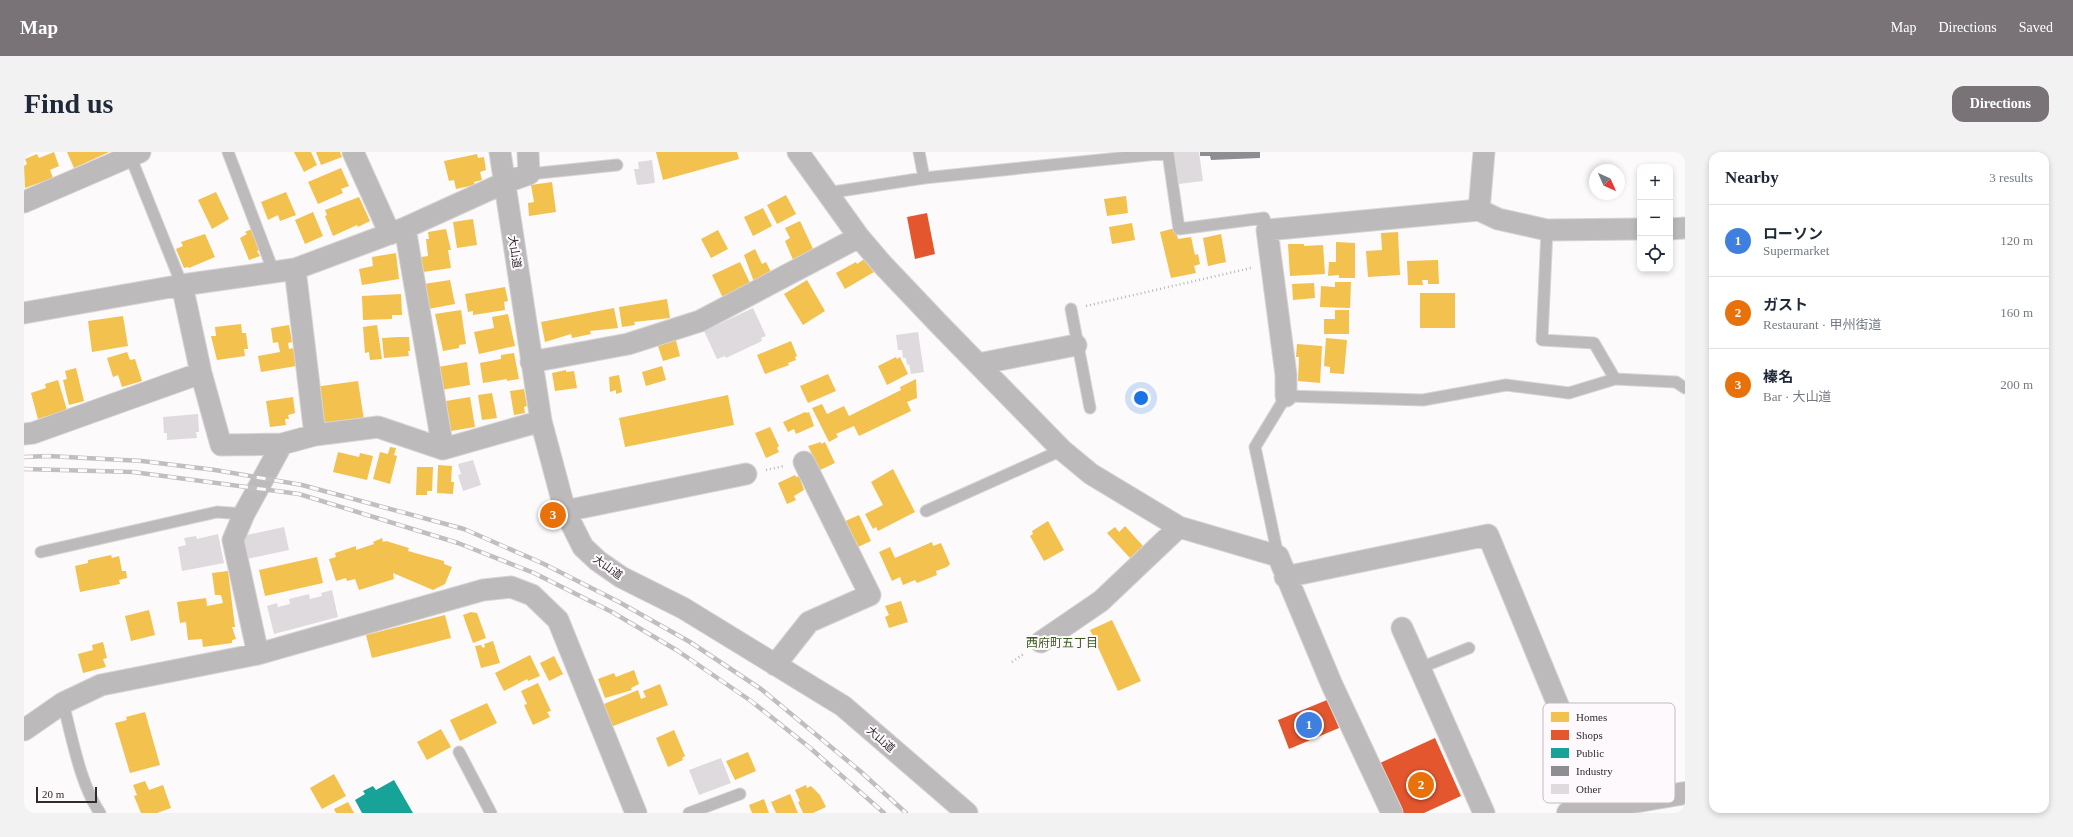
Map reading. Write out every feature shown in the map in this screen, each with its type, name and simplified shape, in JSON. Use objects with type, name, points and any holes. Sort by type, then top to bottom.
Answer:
[{"type":"highway","points":[[1675,795],[1685,793]]},
{"type":"highway","points":[[1568,813],[1624,803]]},
{"type":"street","points":[[353,152],[397,231],[443,449]]},
{"type":"street","name":"大山道","points":[[500,152],[541,421],[565,511],[583,548],[620,577],[683,608],[843,706],[967,813]]},
{"type":"street","points":[[25,309],[296,269],[397,231],[504,183],[529,174],[528,152]]},
{"type":"street","points":[[798,152],[859,237],[938,323],[1062,450],[1108,486],[1179,527],[1278,556],[1285,577],[1332,685],[1392,813]]},
{"type":"street","points":[[1479,210],[1484,152]]},
{"type":"street","points":[[24,202],[133,153]]},
{"type":"street","points":[[1286,396],[1286,375],[1267,230],[1479,210],[1498,219],[1547,230],[1637,229]]},
{"type":"street","points":[[1673,229],[1685,228]]},
{"type":"street","points":[[532,362],[628,344],[700,321],[859,237]]},
{"type":"street","points":[[296,269],[315,435]]},
{"type":"street","points":[[182,285],[201,373],[221,445],[282,444],[315,435],[378,427],[443,449],[541,421]]},
{"type":"street","points":[[978,364],[1076,345]]},
{"type":"street","points":[[24,434],[33,433],[201,373]]},
{"type":"street","points":[[258,654],[233,540],[244,514],[282,444]]},
{"type":"street","points":[[775,665],[809,622],[870,595],[804,462]]},
{"type":"street","points":[[565,511],[755,472]]},
{"type":"street","points":[[1042,642],[1102,601],[1179,527]]},
{"type":"street","points":[[1285,577],[1488,535],[1557,703]]},
{"type":"street","points":[[24,730],[62,703],[101,685],[258,654],[483,590],[511,587],[532,595],[558,620],[636,813]]},
{"type":"street","points":[[1402,628],[1484,813]]},
{"type":"street","points":[[1598,803],[1600,807]]},
{"type":"lane","points":[[228,152],[274,273]]},
{"type":"lane","points":[[919,152],[924,178]]},
{"type":"lane","points":[[133,153],[182,285]]},
{"type":"lane","points":[[827,193],[924,178],[1168,153],[1179,229],[1264,218],[1267,230]]},
{"type":"lane","points":[[529,174],[617,165]]},
{"type":"lane","points":[[1547,230],[1542,340],[1594,343],[1615,379]]},
{"type":"lane","points":[[1071,310],[1076,345],[1090,408]]},
{"type":"lane","points":[[1278,556],[1255,447],[1286,396],[1423,400],[1506,385],[1569,393],[1615,379],[1676,382],[1685,388]]},
{"type":"lane","points":[[926,511],[1062,450]]},
{"type":"lane","points":[[41,552],[217,512],[244,514]]},
{"type":"lane","points":[[1420,668],[1469,648]]},
{"type":"lane","points":[[62,703],[81,770],[94,804],[100,813]]},
{"type":"lane","points":[[459,752],[491,813]]},
{"type":"lane","points":[[688,813],[740,794]]},
{"type":"path","points":[[1071,310],[1271,264]]},
{"type":"path","points":[[755,472],[784,466]]},
{"type":"building: Homes","points":[[54,152],[59,166],[50,170],[53,178],[25,188],[24,166],[27,164],[25,159],[37,154],[39,158]]},
{"type":"building: Homes","points":[[67,152],[109,152],[74,168]]},
{"type":"building: Homes","points":[[294,152],[311,152],[317,165],[304,172]]},
{"type":"building: Homes","points":[[316,152],[340,152],[342,157],[321,165]]},
{"type":"building: Homes","points":[[656,152],[737,152],[739,159],[663,180]]},
{"type":"building: Homes","points":[[477,154],[478,158],[484,157],[486,170],[480,172],[482,180],[474,182],[475,185],[456,189],[454,180],[449,181],[444,161]]},
{"type":"building: Homes","points":[[341,168],[349,186],[341,189],[343,193],[318,204],[308,182]]},
{"type":"building: Homes","points":[[552,182],[556,212],[529,216],[528,203],[534,202],[531,185]]},
{"type":"building: Homes","points":[[216,192],[229,219],[212,229],[198,200]]},
{"type":"building: Homes","points":[[286,192],[296,215],[280,221],[278,215],[268,220],[261,202]]},
{"type":"building: Homes","points":[[786,195],[796,214],[777,224],[767,205]]},
{"type":"building: Homes","points":[[1126,196],[1128,213],[1107,216],[1104,199]]},
{"type":"building: Homes","points":[[359,197],[370,221],[333,236],[325,216],[327,215],[325,210]]},
{"type":"building: Homes","points":[[763,208],[772,226],[753,236],[744,217]]},
{"type":"building: Homes","points":[[313,212],[323,236],[305,244],[295,220]]},
{"type":"building: Homes","points":[[473,219],[477,245],[457,248],[453,222]]},
{"type":"building: Homes","points":[[800,221],[815,253],[794,262],[785,241],[790,238],[785,228]]},
{"type":"building: Homes","points":[[1132,223],[1135,240],[1112,244],[1109,227]]},
{"type":"building: Homes","points":[[254,228],[262,248],[257,251],[260,256],[249,260],[240,238],[247,234],[245,232]]},
{"type":"building: Homes","points":[[1175,228],[1178,239],[1191,237],[1195,255],[1198,254],[1200,264],[1194,266],[1196,273],[1171,278],[1160,232]]},
{"type":"building: Homes","points":[[446,229],[451,250],[448,250],[451,268],[416,273],[414,258],[428,256],[426,239],[429,239],[428,232]]},
{"type":"building: Homes","points":[[718,230],[728,249],[711,258],[701,239]]},
{"type":"building: Homes","points":[[1398,232],[1400,275],[1368,277],[1366,251],[1382,250],[1381,233]]},
{"type":"building: Homes","points":[[205,234],[215,257],[189,268],[184,268],[176,249],[183,246],[181,242]]},
{"type":"building: Homes","points":[[1221,234],[1226,262],[1208,266],[1203,238]]},
{"type":"building: Homes","points":[[1336,242],[1355,243],[1355,278],[1339,278],[1339,275],[1328,276],[1329,262],[1336,262]]},
{"type":"building: Homes","points":[[1288,244],[1304,244],[1304,246],[1323,245],[1325,274],[1290,276]]},
{"type":"building: Homes","points":[[755,249],[762,264],[766,262],[771,272],[754,282],[744,255]]},
{"type":"building: Homes","points":[[396,253],[399,279],[362,285],[359,269],[373,266],[372,257]]},
{"type":"building: Homes","points":[[866,258],[874,272],[845,289],[836,273],[856,262],[857,264]]},
{"type":"building: Homes","points":[[1438,260],[1439,284],[1428,284],[1428,280],[1422,280],[1423,285],[1408,285],[1407,261]]},
{"type":"building: Homes","points":[[740,262],[751,285],[723,298],[712,275]]},
{"type":"building: Homes","points":[[450,280],[455,304],[428,309],[424,284]]},
{"type":"building: Homes","points":[[807,280],[825,311],[803,325],[784,294]]},
{"type":"building: Homes","points":[[1335,282],[1351,282],[1350,308],[1320,307],[1321,286],[1335,287]]},
{"type":"building: Homes","points":[[1314,283],[1315,298],[1293,300],[1292,284]]},
{"type":"building: Homes","points":[[505,287],[508,301],[504,302],[505,310],[473,315],[473,311],[468,312],[465,294]]},
{"type":"building: Homes","points":[[1420,293],[1455,293],[1455,328],[1420,328]]},
{"type":"building: Homes","points":[[401,294],[402,315],[392,315],[392,319],[363,320],[362,296]]},
{"type":"building: Homes","points":[[667,299],[670,318],[634,322],[635,325],[622,327],[619,307]]},
{"type":"building: Homes","points":[[614,308],[618,328],[590,331],[591,334],[572,338],[571,334],[545,342],[541,322]]},
{"type":"building: Homes","points":[[461,310],[466,344],[459,345],[459,348],[443,351],[435,314]]},
{"type":"building: Homes","points":[[1335,310],[1349,310],[1349,334],[1324,334],[1324,319],[1335,319]]},
{"type":"building: Homes","points":[[508,314],[515,346],[479,354],[474,332],[494,328],[492,317]]},
{"type":"building: Homes","points":[[123,316],[128,346],[92,352],[88,321]]},
{"type":"building: Homes","points":[[241,324],[242,333],[246,333],[248,349],[244,349],[245,356],[217,360],[211,336],[216,336],[215,327]]},
{"type":"building: Homes","points":[[289,325],[292,342],[288,343],[289,349],[294,348],[296,366],[261,372],[258,356],[280,352],[278,342],[273,343],[271,328]]},
{"type":"building: Homes","points":[[377,325],[382,359],[370,360],[369,352],[365,353],[363,327]]},
{"type":"building: Homes","points":[[409,337],[409,356],[384,358],[382,338]]},
{"type":"building: Homes","points":[[675,337],[680,356],[663,361],[657,343]]},
{"type":"building: Homes","points":[[1326,338],[1347,340],[1344,374],[1330,373],[1330,367],[1324,366]]},
{"type":"building: Homes","points":[[791,341],[797,356],[795,357],[796,360],[788,363],[789,365],[765,374],[757,355]]},
{"type":"building: Homes","points":[[1297,344],[1322,346],[1320,383],[1298,381],[1299,357],[1296,357]]},
{"type":"building: Homes","points":[[127,352],[130,360],[135,359],[142,381],[122,387],[118,375],[113,377],[107,358]]},
{"type":"building: Homes","points":[[514,353],[519,379],[507,381],[507,379],[483,383],[480,363],[501,359],[501,355]]},
{"type":"building: Homes","points":[[896,357],[897,359],[900,357],[908,374],[887,385],[878,366]]},
{"type":"building: Homes","points":[[467,362],[470,385],[441,390],[438,367]]},
{"type":"building: Homes","points":[[662,366],[666,380],[646,386],[642,372]]},
{"type":"building: Homes","points":[[76,368],[84,401],[69,405],[63,380],[67,379],[65,371]]},
{"type":"building: Homes","points":[[566,370],[566,372],[574,371],[577,388],[555,391],[552,373]]},
{"type":"building: Homes","points":[[828,374],[836,391],[808,403],[800,386]]},
{"type":"building: Homes","points":[[619,375],[622,392],[616,394],[616,390],[610,392],[609,377]]},
{"type":"building: Homes","points":[[916,379],[917,398],[907,402],[911,411],[859,436],[854,426],[836,434],[838,437],[829,442],[812,408],[822,404],[827,414],[844,406],[849,416],[901,390],[900,387]]},
{"type":"building: Homes","points":[[58,380],[67,410],[38,419],[31,393],[46,388],[45,384]]},
{"type":"building: Homes","points":[[358,381],[364,420],[350,422],[350,419],[319,426],[314,387]]},
{"type":"building: Homes","points":[[524,389],[527,406],[524,407],[525,413],[514,415],[510,391]]},
{"type":"building: Homes","points":[[492,393],[497,418],[482,420],[478,395]]},
{"type":"building: Homes","points":[[728,395],[734,425],[625,447],[619,418]]},
{"type":"building: Homes","points":[[293,397],[295,413],[288,415],[289,419],[285,419],[286,425],[270,427],[266,401]]},
{"type":"building: Homes","points":[[470,397],[475,427],[451,431],[446,401]]},
{"type":"building: Homes","points":[[805,412],[809,412],[814,426],[796,434],[794,429],[788,432],[783,422]]},
{"type":"building: Homes","points":[[770,427],[779,446],[777,448],[779,452],[766,458],[755,433]]},
{"type":"building: Homes","points":[[821,442],[821,444],[825,442],[835,463],[820,470],[808,446]]},
{"type":"building: Homes","points":[[390,447],[396,448],[394,455],[397,456],[390,484],[373,479],[380,452],[388,454]]},
{"type":"building: Homes","points":[[338,452],[359,457],[360,453],[373,456],[367,480],[333,472]]},
{"type":"building: Homes","points":[[438,465],[452,466],[451,482],[454,482],[453,494],[437,493]]},
{"type":"building: Homes","points":[[417,467],[433,467],[432,491],[427,491],[427,495],[416,495]]},
{"type":"building: Homes","points":[[893,469],[915,512],[878,531],[876,527],[873,529],[865,514],[883,505],[871,482]]},
{"type":"building: Homes","points":[[795,475],[796,477],[799,476],[804,490],[794,496],[796,500],[787,504],[778,483]]},
{"type":"building: Homes","points":[[859,515],[871,541],[858,547],[856,541],[851,544],[841,523]]},
{"type":"building: Homes","points":[[1048,521],[1064,550],[1044,561],[1030,536],[1033,534],[1032,531]]},
{"type":"building: Homes","points":[[1125,526],[1143,546],[1130,558],[1107,533],[1115,527],[1119,532]]},
{"type":"building: Homes","points":[[382,538],[383,542],[386,541],[409,548],[408,551],[444,561],[444,564],[452,567],[445,584],[433,590],[393,573],[394,579],[359,590],[355,579],[347,581],[346,578],[336,581],[329,559],[336,557],[335,553],[356,546],[356,550],[374,544],[373,542]]},
{"type":"building: Homes","points":[[932,542],[933,546],[941,543],[950,564],[947,567],[936,571],[937,575],[917,583],[915,580],[903,585],[900,577],[892,581],[879,552],[890,547],[895,558]]},
{"type":"building: Homes","points":[[111,555],[112,558],[119,556],[122,571],[126,571],[127,578],[119,580],[120,584],[80,592],[75,566],[88,563],[88,560]]},
{"type":"building: Homes","points":[[317,557],[323,583],[265,596],[259,570]]},
{"type":"building: Homes","points":[[228,571],[235,627],[232,627],[236,639],[232,640],[232,643],[203,647],[202,639],[188,640],[186,622],[180,623],[177,602],[206,598],[207,606],[223,603],[221,595],[215,595],[212,573]]},
{"type":"building: Homes","points":[[901,601],[908,622],[889,628],[885,617],[889,615],[885,606]]},
{"type":"building: Homes","points":[[149,610],[155,635],[131,641],[125,616]]},
{"type":"building: Homes","points":[[471,612],[477,613],[486,638],[473,643],[463,615]]},
{"type":"building: Homes","points":[[445,615],[451,638],[372,658],[366,635]]},
{"type":"building: Homes","points":[[1112,620],[1141,681],[1118,691],[1090,630]]},
{"type":"building: Homes","points":[[493,641],[500,663],[481,668],[475,646],[481,645],[483,648],[485,647],[484,644]]},
{"type":"building: Homes","points":[[103,642],[107,658],[103,659],[106,667],[83,673],[78,654],[93,650],[92,645]]},
{"type":"building: Homes","points":[[530,655],[540,676],[528,681],[527,679],[504,691],[495,673]]},
{"type":"building: Homes","points":[[554,656],[563,674],[549,681],[540,663]]},
{"type":"building: Homes","points":[[634,670],[639,684],[631,688],[632,690],[605,698],[598,679],[614,673],[616,677]]},
{"type":"building: Homes","points":[[538,683],[551,711],[547,712],[550,717],[533,725],[524,705],[527,704],[521,691]]},
{"type":"building: Homes","points":[[660,684],[668,705],[608,728],[599,706],[638,690],[641,699],[646,697],[643,691]]},
{"type":"building: Homes","points":[[487,703],[497,723],[460,741],[450,720]]},
{"type":"building: Homes","points":[[145,712],[160,765],[130,773],[115,723],[127,720],[126,717]]},
{"type":"building: Homes","points":[[441,729],[451,747],[427,760],[417,742]]},
{"type":"building: Homes","points":[[674,730],[685,756],[682,758],[683,760],[668,767],[656,738]]},
{"type":"building: Homes","points":[[748,752],[756,771],[735,780],[726,761]]},
{"type":"building: Homes","points":[[334,774],[346,796],[322,809],[310,788]]},
{"type":"building: Homes","points":[[145,781],[149,790],[163,785],[171,808],[157,813],[141,813],[134,796],[137,795],[133,785]]},
{"type":"building: Homes","points":[[806,785],[807,788],[811,786],[820,795],[826,807],[813,813],[803,813],[795,790]]},
{"type":"building: Homes","points":[[790,794],[798,813],[776,813],[771,802]]},
{"type":"building: Homes","points":[[764,799],[769,813],[752,813],[749,805]]},
{"type":"building: Homes","points":[[348,802],[354,813],[336,813],[334,809]]},
{"type":"building: Shops","points":[[927,213],[935,254],[915,259],[907,217]]},
{"type":"building: Shops","points":[[1327,700],[1339,728],[1289,749],[1278,720]]},
{"type":"building: Shops","points":[[1435,738],[1461,796],[1424,813],[1402,813],[1380,763]]},
{"type":"building: Public","points":[[394,780],[413,813],[362,813],[355,800],[365,794],[363,791],[373,786],[376,790]]},
{"type":"building: Industry","points":[[1200,152],[1260,152],[1260,158],[1211,160],[1210,156],[1200,156]]},
{"type":"building: Other","points":[[1174,152],[1199,152],[1203,181],[1179,184]]},
{"type":"building: Other","points":[[652,160],[655,183],[637,185],[634,169],[639,169],[638,162]]},
{"type":"building: Other","points":[[753,308],[766,336],[761,338],[762,341],[726,358],[725,356],[717,359],[704,331]]},
{"type":"building: Other","points":[[918,332],[924,372],[911,374],[906,358],[903,358],[902,350],[898,350],[896,335]]},
{"type":"building: Other","points":[[198,414],[199,432],[196,432],[197,438],[167,440],[167,433],[164,433],[163,417]]},
{"type":"building: Other","points":[[473,460],[481,485],[463,491],[458,475],[461,474],[458,464]]},
{"type":"building: Other","points":[[284,527],[289,550],[247,559],[242,536]]},
{"type":"building: Other","points":[[218,534],[224,563],[182,571],[178,547],[186,545],[184,538],[196,536],[197,539]]},
{"type":"building: Other","points":[[332,590],[338,617],[274,634],[267,606],[277,603],[278,607],[290,604],[289,599],[309,594],[310,599],[322,596],[321,593]]},
{"type":"building: Other","points":[[721,758],[731,783],[699,795],[689,770]]},
{"type":"railway","points":[[24,457],[48,456],[142,461],[215,470],[302,485],[464,529],[544,564],[619,602],[690,642],[761,689],[860,771],[906,813]]},
{"type":"railway","points":[[24,469],[133,472],[299,494],[458,543],[534,573],[612,612],[678,651],[751,701],[809,747],[884,813]]},
{"type":"place","name":"榛名","points":[[553,515]]},
{"type":"place","name":"ローソン","points":[[1309,725]]},
{"type":"place","name":"ガスト","points":[[1421,785]]},
{"type":"district","name":"西府町五丁目","points":[[1062,643]]}]
